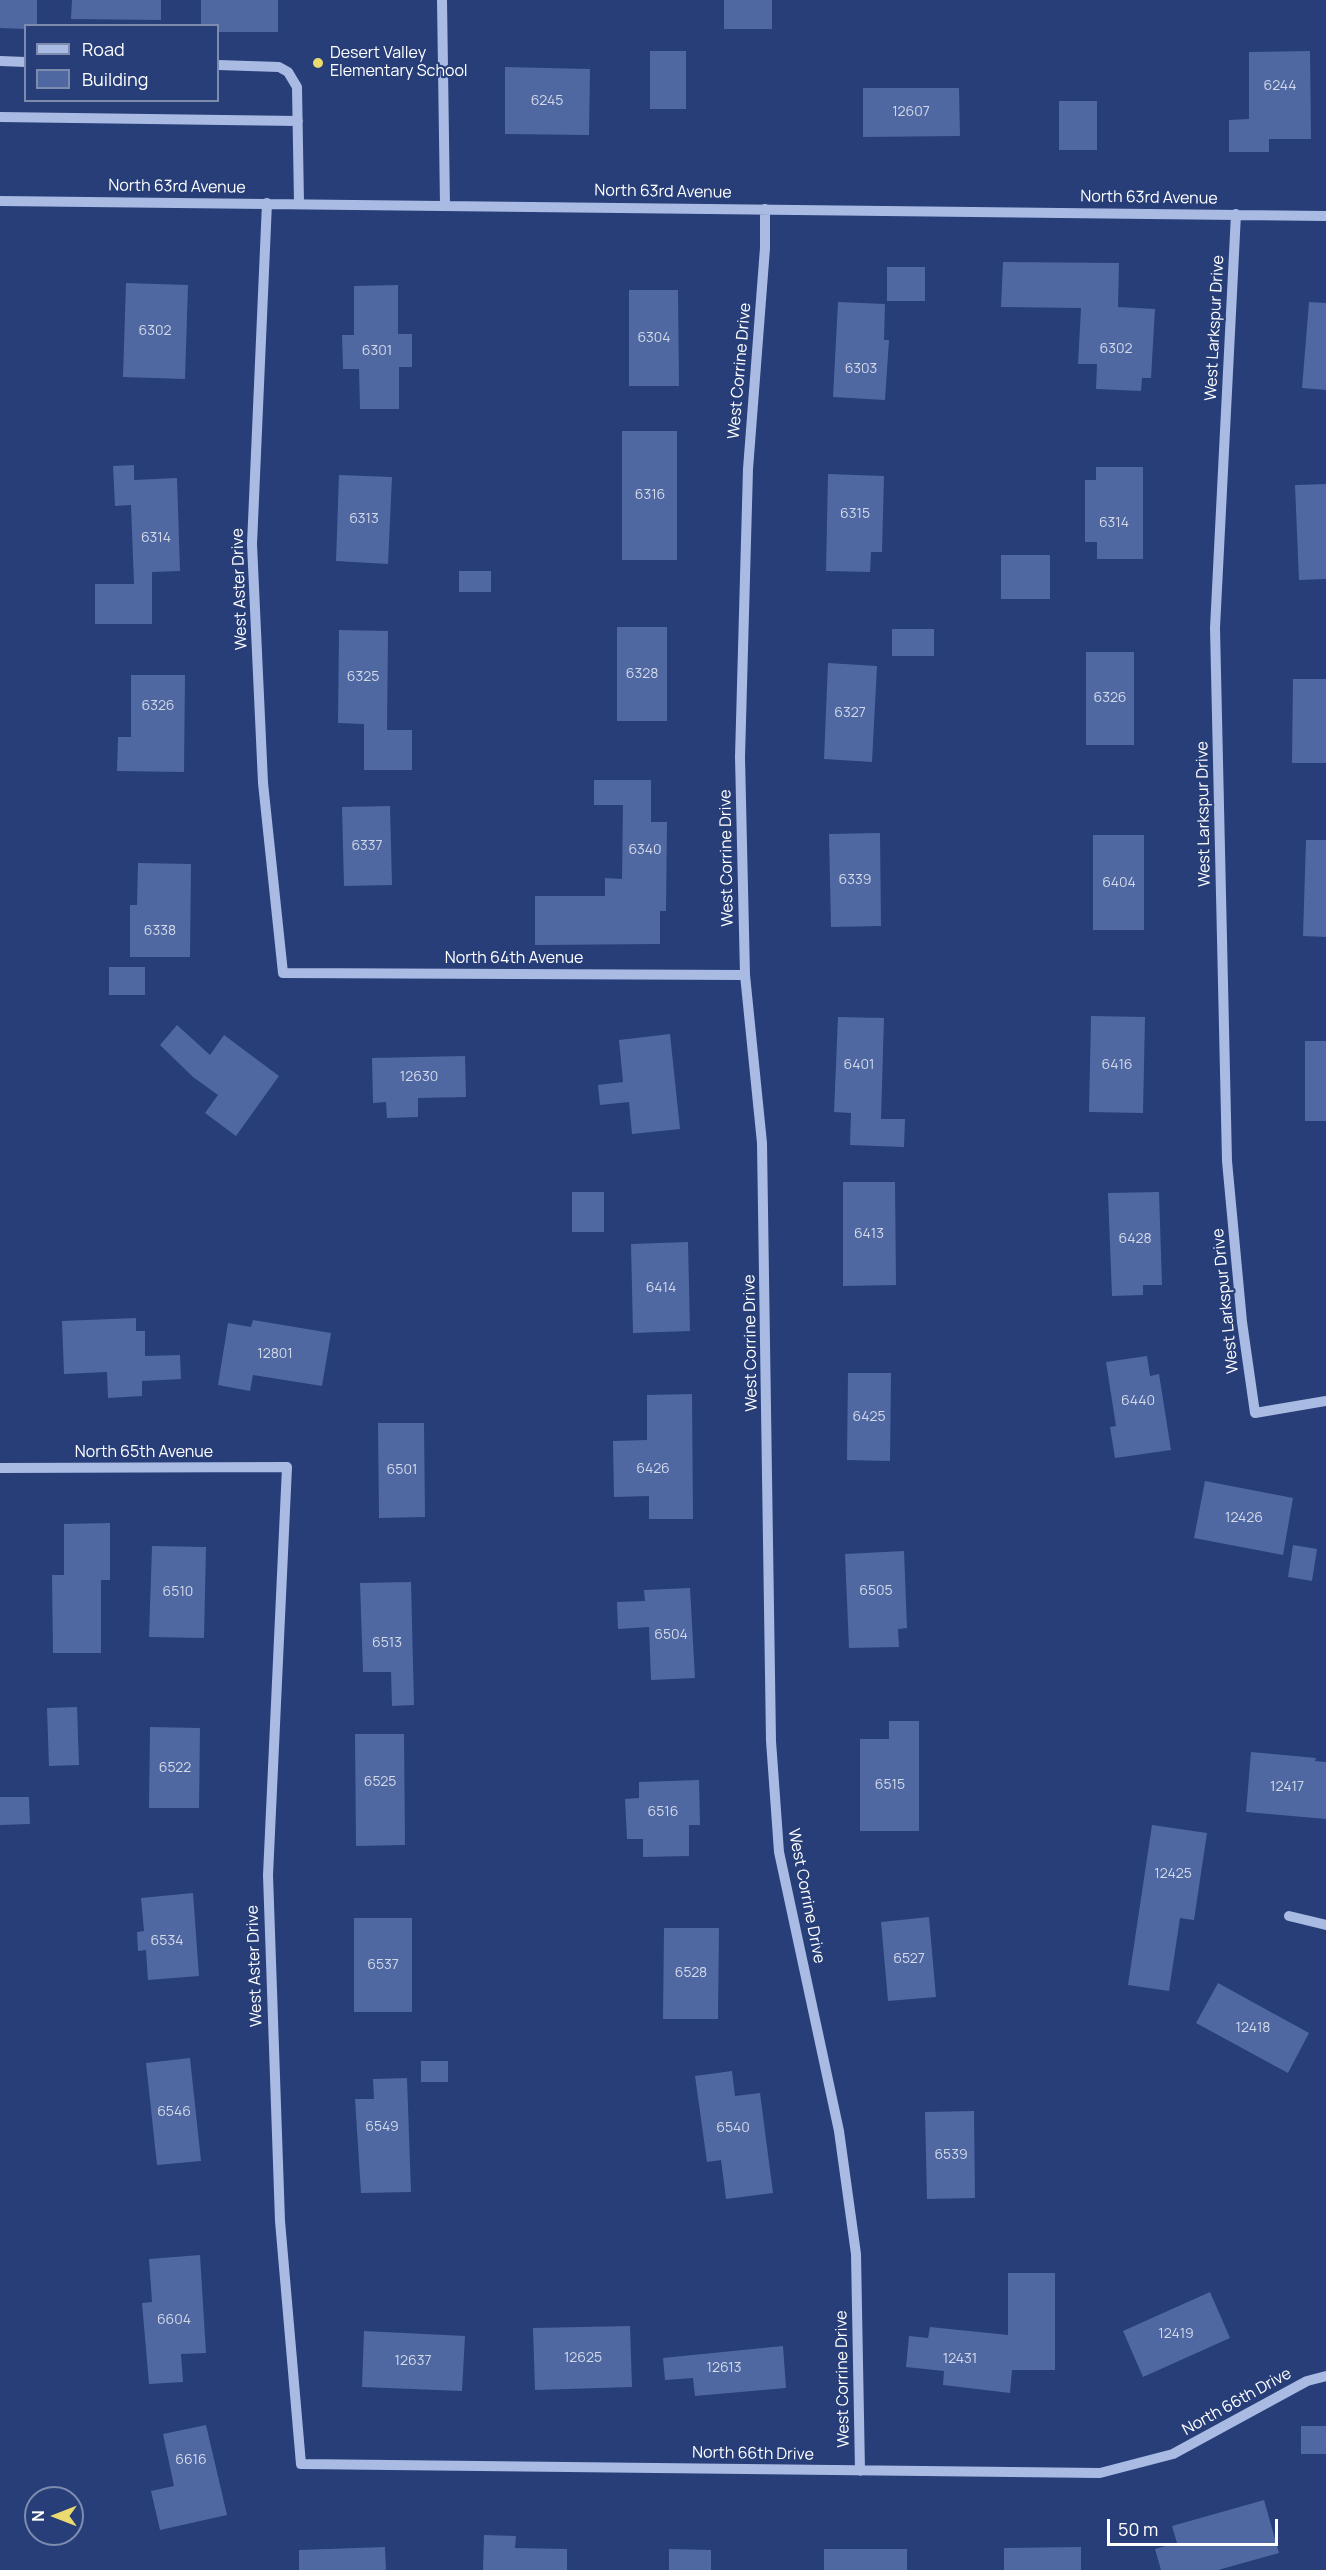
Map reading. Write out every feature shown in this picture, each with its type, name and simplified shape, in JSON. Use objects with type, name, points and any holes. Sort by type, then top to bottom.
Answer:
[{"type":"street","points":[[442,0],[445,204]]},
{"type":"street","points":[[0,61],[24,62]]},
{"type":"street","points":[[219,65],[279,67],[288,72],[297,87],[299,203]]},
{"type":"street","points":[[0,117],[298,121]]},
{"type":"street","name":"North 63rd Avenue","points":[[0,201],[445,204],[1326,216]]},
{"type":"street","name":"West Aster Drive","points":[[267,203],[252,544],[263,783],[283,973]]},
{"type":"street","name":"West Corrine Drive","points":[[765,209],[765,248],[748,470],[740,757],[745,975],[762,1143],[771,1741],[779,1852],[839,2131],[856,2254],[860,2471]]},
{"type":"street","name":"West Larkspur Drive","points":[[1236,214],[1215,628],[1227,1161],[1242,1322],[1255,1413],[1326,1401]]},
{"type":"street","name":"North 64th Avenue","points":[[283,973],[745,975]]},
{"type":"street","name":"West Aster Drive","points":[[287,1467],[268,1875],[280,2221],[301,2464]]},
{"type":"street","name":"North 65th Avenue","points":[[0,1468],[287,1467]]},
{"type":"street","points":[[1289,1916],[1326,1925]]},
{"type":"street","name":"North 66th Drive","points":[[301,2464],[1100,2473],[1173,2454],[1307,2381],[1326,2376]]},
{"type":"building","points":[[0,0],[37,0],[37,24],[24,24],[24,29],[0,28]]},
{"type":"building","points":[[72,0],[161,0],[161,20],[71,19]]},
{"type":"building","points":[[201,0],[278,0],[278,32],[219,32],[219,24],[201,24]]},
{"type":"building","points":[[724,0],[772,0],[772,29],[724,29]]},
{"type":"building","points":[[650,51],[686,51],[686,109],[650,109]]},
{"type":"building","points":[[1310,51],[1311,139],[1269,139],[1269,152],[1229,152],[1229,120],[1249,119],[1249,52]]},
{"type":"building","points":[[505,67],[590,69],[589,135],[505,134]]},
{"type":"building","points":[[863,88],[959,88],[960,136],[863,137]]},
{"type":"building","points":[[1059,101],[1097,101],[1097,150],[1059,150]]},
{"type":"building","points":[[1003,262],[1119,263],[1118,307],[1155,309],[1151,378],[1142,378],[1141,391],[1096,389],[1097,364],[1078,364],[1081,308],[1001,307]]},
{"type":"building","points":[[887,267],[925,267],[925,301],[887,301]]},
{"type":"building","points":[[126,283],[188,285],[185,379],[123,377]]},
{"type":"building","points":[[398,285],[398,334],[412,334],[412,367],[399,367],[399,409],[360,409],[359,369],[343,369],[342,335],[354,335],[354,286]]},
{"type":"building","points":[[629,290],[678,290],[679,386],[629,386]]},
{"type":"building","points":[[838,302],[885,304],[884,340],[889,340],[885,400],[833,397]]},
{"type":"building","points":[[1309,302],[1326,303],[1326,390],[1302,388]]},
{"type":"building","points":[[622,431],[677,431],[677,560],[622,560]]},
{"type":"building","points":[[134,465],[134,480],[177,478],[180,571],[152,572],[152,624],[95,624],[95,584],[134,584],[131,505],[115,506],[113,466]]},
{"type":"building","points":[[1096,467],[1143,467],[1143,559],[1097,559],[1097,542],[1085,542],[1085,480],[1096,480]]},
{"type":"building","points":[[828,474],[884,476],[882,552],[871,552],[870,572],[826,571]]},
{"type":"building","points":[[339,475],[392,477],[388,564],[336,561]]},
{"type":"building","points":[[1326,484],[1326,579],[1299,580],[1295,485]]},
{"type":"building","points":[[1001,555],[1050,555],[1050,599],[1001,599]]},
{"type":"building","points":[[459,571],[491,571],[491,592],[459,592]]},
{"type":"building","points":[[617,627],[667,627],[667,721],[617,721]]},
{"type":"building","points":[[892,629],[934,629],[934,656],[892,656]]},
{"type":"building","points":[[339,630],[388,631],[387,730],[412,730],[412,770],[364,770],[364,724],[338,723]]},
{"type":"building","points":[[1086,652],[1134,652],[1134,745],[1086,745]]},
{"type":"building","points":[[828,663],[877,666],[872,762],[824,759]]},
{"type":"building","points":[[131,675],[185,675],[184,772],[117,771],[118,737],[131,737]]},
{"type":"building","points":[[1293,679],[1326,679],[1326,763],[1292,763]]},
{"type":"building","points":[[594,780],[651,780],[651,822],[667,822],[666,911],[660,911],[660,944],[535,945],[535,896],[605,896],[605,878],[622,879],[623,805],[594,805]]},
{"type":"building","points":[[390,806],[392,885],[344,886],[342,807]]},
{"type":"building","points":[[880,833],[881,926],[831,927],[829,834]]},
{"type":"building","points":[[1093,835],[1144,835],[1144,930],[1093,930]]},
{"type":"building","points":[[1306,840],[1326,840],[1326,937],[1303,936]]},
{"type":"building","points":[[138,863],[191,864],[190,957],[130,957],[130,905],[137,905]]},
{"type":"building","points":[[109,967],[145,967],[145,995],[109,995]]},
{"type":"building","points":[[1091,1016],[1145,1017],[1143,1113],[1089,1112]]},
{"type":"building","points":[[838,1017],[884,1018],[881,1119],[905,1119],[904,1147],[850,1145],[851,1113],[834,1112]]},
{"type":"building","points":[[177,1025],[210,1055],[224,1035],[279,1076],[236,1136],[205,1113],[218,1095],[193,1077],[160,1045]]},
{"type":"building","points":[[670,1034],[680,1129],[632,1134],[629,1102],[600,1105],[598,1085],[623,1082],[619,1040]]},
{"type":"building","points":[[1305,1041],[1326,1041],[1326,1121],[1305,1121]]},
{"type":"building","points":[[465,1056],[466,1097],[418,1098],[418,1117],[387,1118],[386,1102],[373,1103],[372,1058]]},
{"type":"building","points":[[843,1182],[895,1182],[896,1285],[843,1286]]},
{"type":"building","points":[[572,1192],[604,1192],[604,1232],[572,1232]]},
{"type":"building","points":[[1159,1192],[1162,1285],[1143,1285],[1143,1295],[1112,1296],[1108,1193]]},
{"type":"building","points":[[688,1242],[690,1331],[633,1333],[631,1244]]},
{"type":"building","points":[[136,1318],[136,1331],[145,1331],[145,1356],[180,1355],[181,1379],[142,1381],[142,1396],[108,1398],[107,1372],[64,1374],[62,1321]]},
{"type":"building","points":[[253,1320],[331,1333],[322,1386],[253,1375],[250,1391],[218,1385],[228,1323],[251,1327]]},
{"type":"building","points":[[1147,1356],[1150,1376],[1159,1374],[1171,1450],[1115,1458],[1110,1427],[1116,1426],[1106,1362]]},
{"type":"building","points":[[848,1373],[891,1373],[890,1461],[847,1460]]},
{"type":"building","points":[[692,1394],[693,1519],[649,1519],[649,1496],[614,1497],[613,1441],[647,1440],[647,1395]]},
{"type":"building","points":[[378,1423],[424,1423],[425,1517],[379,1518]]},
{"type":"building","points":[[1205,1481],[1293,1498],[1283,1555],[1194,1538]]},
{"type":"building","points":[[110,1523],[110,1580],[101,1580],[101,1653],[53,1653],[52,1575],[64,1575],[64,1524]]},
{"type":"building","points":[[1293,1545],[1317,1549],[1312,1581],[1288,1577]]},
{"type":"building","points":[[152,1546],[206,1547],[204,1638],[149,1637]]},
{"type":"building","points":[[904,1551],[907,1628],[898,1629],[899,1647],[849,1648],[845,1554]]},
{"type":"building","points":[[411,1582],[414,1705],[392,1706],[391,1672],[363,1672],[360,1583]]},
{"type":"building","points":[[690,1588],[695,1678],[651,1680],[649,1627],[618,1629],[617,1602],[645,1601],[644,1590]]},
{"type":"building","points":[[77,1707],[79,1765],[49,1766],[47,1708]]},
{"type":"building","points":[[889,1721],[919,1721],[919,1831],[860,1831],[860,1739],[889,1739]]},
{"type":"building","points":[[150,1727],[200,1728],[199,1808],[149,1808]]},
{"type":"building","points":[[355,1734],[404,1734],[405,1845],[356,1846]]},
{"type":"building","points":[[1251,1752],[1316,1758],[1315,1761],[1326,1762],[1326,1819],[1246,1812]]},
{"type":"building","points":[[699,1780],[700,1825],[689,1825],[689,1856],[643,1857],[643,1839],[627,1839],[625,1799],[639,1798],[639,1782]]},
{"type":"building","points":[[0,1797],[29,1797],[30,1824],[0,1825]]},
{"type":"building","points":[[1152,1825],[1207,1833],[1194,1920],[1180,1918],[1169,1991],[1128,1985]]},
{"type":"building","points":[[193,1893],[199,1976],[148,1980],[146,1950],[138,1951],[137,1932],[144,1931],[141,1898]]},
{"type":"building","points":[[929,1917],[936,1997],[888,2001],[881,1922]]},
{"type":"building","points":[[354,1918],[412,1918],[412,2012],[354,2012]]},
{"type":"building","points":[[664,1928],[719,1928],[718,2019],[663,2019]]},
{"type":"building","points":[[1218,1983],[1309,2033],[1288,2073],[1196,2023]]},
{"type":"building","points":[[190,2058],[201,2161],[157,2165],[146,2063]]},
{"type":"building","points":[[421,2061],[448,2061],[448,2082],[421,2082]]},
{"type":"building","points":[[732,2071],[735,2096],[760,2093],[773,2193],[726,2199],[721,2160],[707,2162],[695,2076]]},
{"type":"building","points":[[407,2078],[411,2192],[361,2193],[355,2099],[374,2099],[373,2079]]},
{"type":"building","points":[[974,2111],[975,2198],[927,2199],[925,2112]]},
{"type":"building","points":[[200,2255],[206,2353],[181,2354],[183,2382],[149,2384],[142,2303],[152,2302],[149,2259]]},
{"type":"building","points":[[1008,2273],[1055,2273],[1055,2370],[1012,2370],[1010,2393],[943,2385],[944,2371],[906,2367],[909,2336],[928,2338],[930,2327],[1008,2335]]},
{"type":"building","points":[[1210,2292],[1230,2338],[1143,2377],[1123,2331]]},
{"type":"building","points":[[630,2326],[632,2387],[535,2390],[533,2328]]},
{"type":"building","points":[[364,2331],[465,2336],[462,2391],[362,2387]]},
{"type":"building","points":[[783,2346],[786,2388],[695,2396],[693,2378],[665,2380],[663,2358]]},
{"type":"building","points":[[206,2425],[227,2515],[160,2530],[151,2491],[174,2486],[163,2434]]},
{"type":"building","points":[[1301,2426],[1326,2426],[1326,2454],[1301,2454]]},
{"type":"building","points":[[1264,2500],[1279,2553],[1218,2570],[1161,2570],[1155,2549],[1177,2543],[1172,2526]]},
{"type":"building","points":[[484,2535],[516,2536],[515,2548],[567,2549],[567,2570],[483,2570]]},
{"type":"building","points":[[385,2547],[386,2570],[299,2570],[299,2550]]},
{"type":"building","points":[[1081,2547],[1081,2570],[1004,2570],[1004,2548]]},
{"type":"building","points":[[669,2549],[711,2550],[711,2570],[669,2570]]},
{"type":"building","points":[[824,2549],[907,2549],[907,2570],[824,2570]]},
{"type":"place","name":"Desert Valley Elementary School","points":[[318,63]]}]
